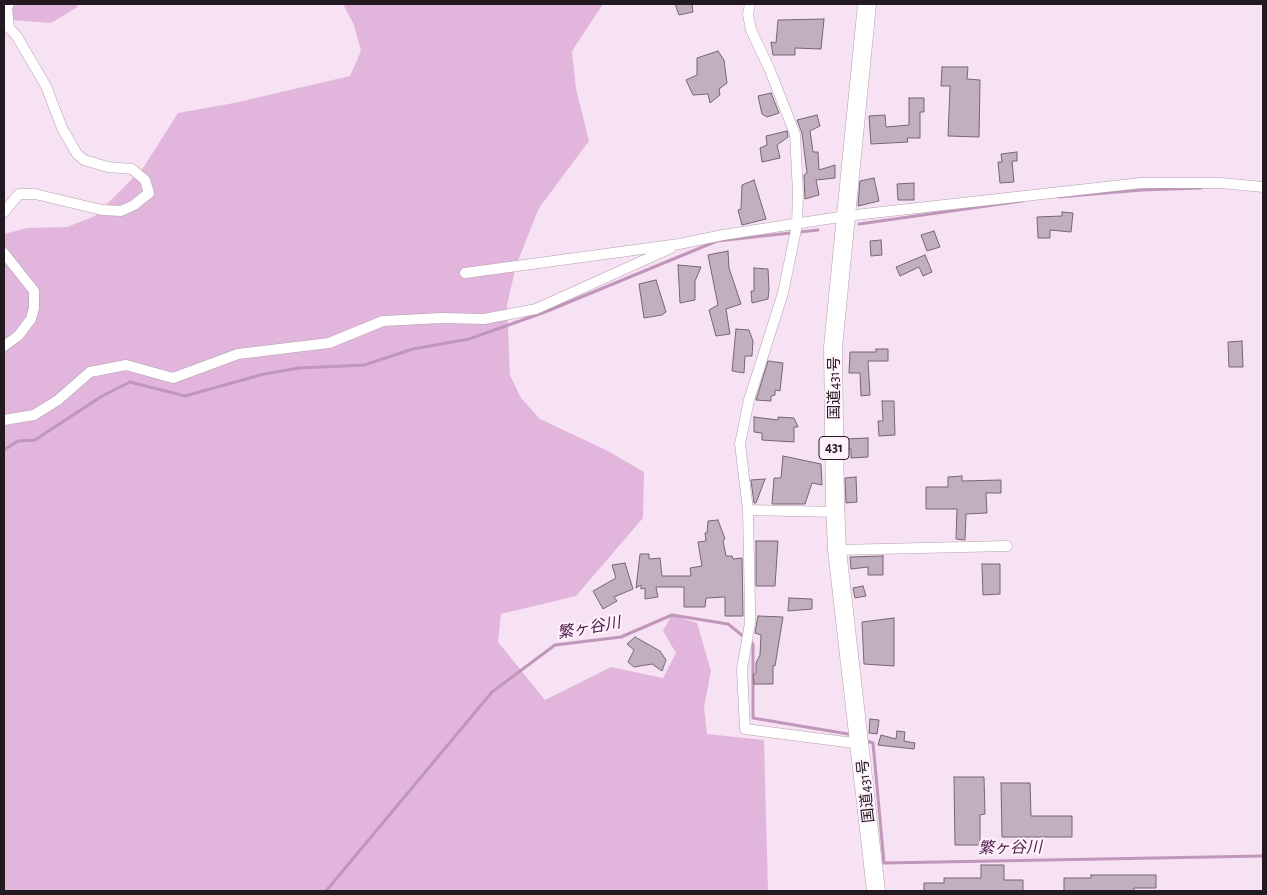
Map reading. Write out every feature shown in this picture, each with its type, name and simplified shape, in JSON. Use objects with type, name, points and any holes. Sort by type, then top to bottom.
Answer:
[{"type":"highway","name":"国道431号","points":[[867,4],[834,346],[835,512],[837,550],[861,744],[876,891]]},
{"type":"street","points":[[4,212],[19,194],[35,194],[102,210],[121,211],[134,205],[149,193],[145,180],[132,169],[108,167],[84,160],[78,154],[62,128],[46,86],[16,35],[9,28],[7,7],[9,4]]},
{"type":"street","points":[[750,4],[748,14],[751,30],[769,68],[794,134],[797,225],[783,293],[749,400],[740,444],[748,510],[750,623],[742,669],[745,729],[861,744]]},
{"type":"street","points":[[465,274],[678,244],[846,216],[1141,183],[1221,183],[1263,187]]},
{"type":"street","points":[[4,420],[34,415],[58,400],[90,372],[126,365],[173,378],[238,354],[328,343],[383,320],[484,319],[536,309],[678,244]]},
{"type":"street","points":[[4,253],[34,291],[34,308],[31,320],[18,336],[4,346]]},
{"type":"street","points":[[748,510],[835,512]]},
{"type":"street","points":[[837,550],[1007,546]]},
{"type":"shaded area","points":[[4,4],[78,4],[76,8],[51,23],[10,20]]},
{"type":"shaded area","points":[[343,4],[603,4],[572,51],[576,89],[589,141],[539,208],[516,266],[507,305],[510,375],[521,398],[540,419],[606,450],[644,472],[643,518],[576,596],[501,614],[498,642],[545,700],[611,667],[663,678],[676,653],[663,631],[672,615],[697,623],[711,671],[704,707],[707,734],[764,740],[768,891],[4,891],[4,234],[27,228],[67,227],[95,216],[143,168],[178,113],[234,103],[350,76],[361,51],[354,25]]},
{"type":"building","points":[[675,4],[692,4],[693,12],[679,15]]},
{"type":"building","points":[[824,19],[821,49],[795,48],[795,55],[773,55],[771,42],[776,43],[778,20]]},
{"type":"building","points":[[718,51],[724,60],[727,83],[719,89],[720,95],[710,103],[708,94],[693,95],[686,80],[697,75],[697,58]]},
{"type":"building","points":[[942,67],[968,67],[967,79],[980,80],[979,137],[948,136],[950,86],[941,86]]},
{"type":"building","points":[[771,93],[779,113],[767,117],[762,114],[758,96]]},
{"type":"building","points":[[909,98],[924,98],[924,112],[920,112],[920,138],[907,138],[908,142],[871,144],[869,116],[885,115],[886,127],[909,125]]},
{"type":"building","points":[[817,115],[820,126],[810,131],[813,152],[818,152],[819,170],[835,165],[835,178],[816,180],[819,195],[805,199],[804,175],[807,173],[802,133],[797,120]]},
{"type":"building","points":[[787,131],[788,137],[777,145],[780,158],[762,162],[760,148],[767,145],[766,136]]},
{"type":"building","points":[[1017,152],[1017,161],[1012,161],[1014,182],[1000,183],[998,162],[1002,162],[1001,154]]},
{"type":"building","points":[[874,178],[879,201],[858,206],[860,181]]},
{"type":"building","points":[[754,180],[766,219],[742,225],[738,210],[741,209],[742,185]]},
{"type":"building","points":[[914,183],[914,200],[898,200],[897,184]]},
{"type":"building","points":[[1062,212],[1073,213],[1071,232],[1050,230],[1050,238],[1038,238],[1037,217],[1062,216]]},
{"type":"building","points":[[934,231],[940,247],[927,251],[921,235]]},
{"type":"building","points":[[881,240],[882,255],[871,256],[870,241]]},
{"type":"building","points":[[728,251],[729,268],[741,304],[726,309],[730,334],[716,336],[709,310],[718,305],[708,255]]},
{"type":"building","points":[[925,255],[932,272],[923,276],[919,267],[900,276],[896,267]]},
{"type":"building","points":[[678,265],[701,267],[695,281],[695,300],[680,303]]},
{"type":"building","points":[[754,268],[768,269],[769,289],[768,299],[752,303],[751,291],[754,291]]},
{"type":"building","points":[[656,280],[666,312],[662,315],[644,318],[639,284]]},
{"type":"building","points":[[736,329],[749,330],[753,341],[752,356],[745,356],[744,373],[732,371]]},
{"type":"building","points":[[1242,341],[1243,367],[1229,367],[1228,342]]},
{"type":"building","points":[[876,349],[888,349],[888,361],[868,361],[870,395],[861,396],[860,373],[849,373],[850,352],[876,352]]},
{"type":"building","points":[[768,361],[783,363],[780,391],[775,390],[775,395],[771,396],[771,401],[756,400]]},
{"type":"building","points":[[882,401],[894,401],[895,435],[879,436],[878,421],[883,421]]},
{"type":"building","points":[[754,417],[778,420],[778,417],[794,418],[798,427],[794,427],[794,442],[762,440],[762,433],[754,432]]},
{"type":"building","points":[[868,438],[868,457],[851,458],[851,449],[845,449],[845,439]]},
{"type":"building","points":[[783,456],[821,464],[822,485],[812,483],[805,504],[772,504],[774,478],[781,478]]},
{"type":"building","points":[[962,476],[962,481],[1001,480],[1001,493],[986,493],[987,513],[966,514],[965,540],[956,539],[957,509],[926,509],[926,487],[948,487],[948,477]]},
{"type":"building","points":[[856,477],[857,502],[846,503],[845,478]]},
{"type":"building","points":[[765,479],[756,503],[754,503],[751,480]]},
{"type":"building","points":[[718,520],[725,539],[723,541],[726,556],[732,556],[733,559],[742,558],[743,616],[725,616],[725,597],[706,598],[705,607],[684,607],[684,587],[656,587],[658,597],[645,599],[645,588],[641,589],[641,585],[636,588],[640,554],[649,554],[649,559],[660,558],[662,576],[691,576],[690,568],[702,566],[698,542],[706,541],[705,533],[707,533],[708,521]]},
{"type":"building","points":[[756,541],[778,541],[775,586],[756,586]]},
{"type":"building","points":[[883,556],[883,575],[868,575],[868,567],[851,569],[850,557]]},
{"type":"building","points":[[625,563],[633,589],[614,597],[617,601],[603,609],[593,591],[616,578],[612,565]]},
{"type":"building","points":[[982,564],[1000,564],[1000,594],[983,595]]},
{"type":"building","points":[[863,586],[866,596],[855,598],[853,588]]},
{"type":"building","points":[[789,598],[812,599],[812,609],[788,611]]},
{"type":"building","points":[[758,616],[783,617],[775,666],[773,665],[773,684],[754,684],[753,675],[756,673],[756,663],[760,655],[761,635],[755,633]]},
{"type":"building","points":[[894,618],[894,666],[864,664],[862,622]]},
{"type":"building","points":[[635,637],[660,651],[666,660],[662,671],[652,664],[634,667],[628,662],[634,650],[627,644]]},
{"type":"building","points":[[870,719],[879,720],[877,734],[869,733]]},
{"type":"building","points":[[897,731],[905,732],[904,741],[915,743],[914,749],[878,745],[881,735],[896,739]]},
{"type":"building","points":[[954,777],[984,777],[985,814],[980,815],[980,845],[955,845]]},
{"type":"building","points":[[1001,783],[1030,783],[1031,816],[1072,816],[1072,837],[1002,837]]},
{"type":"building","points":[[981,865],[1004,865],[1004,880],[1023,880],[1023,891],[924,891],[924,883],[944,883],[944,878],[981,878]]},
{"type":"building","points":[[1091,875],[1156,875],[1156,888],[1134,888],[1134,891],[1064,891],[1064,878],[1091,878]]},
{"type":"waterway","points":[[1058,197],[1142,190],[1201,188]]},
{"type":"waterway","points":[[859,224],[1022,201]]},
{"type":"waterway","points":[[4,450],[18,441],[35,440],[102,396],[130,382],[185,396],[264,374],[299,368],[364,365],[413,349],[469,339],[545,312],[717,241],[818,230]]},
{"type":"waterway","name":"繁ヶ谷川","points":[[326,891],[492,692],[555,645],[621,637],[672,615],[728,624],[753,644],[753,718],[848,734]]},
{"type":"waterway","name":"繁ヶ谷川","points":[[867,741],[873,743],[884,863],[1263,856]]}]
